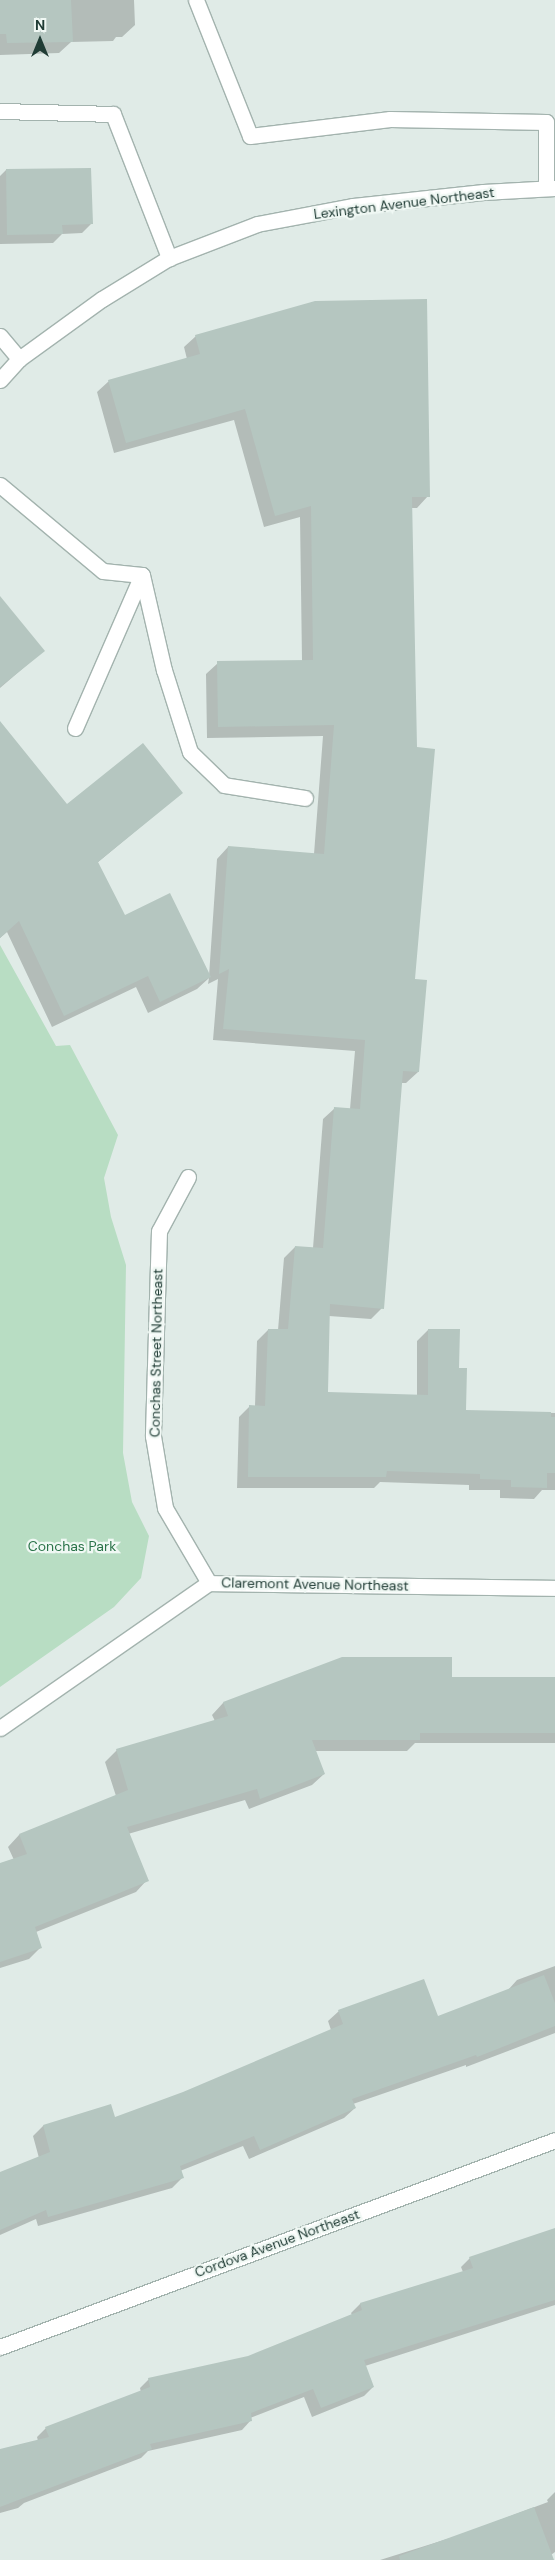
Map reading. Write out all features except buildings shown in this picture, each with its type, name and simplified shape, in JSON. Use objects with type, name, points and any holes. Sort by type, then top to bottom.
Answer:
[{"type":"street","points":[[196,0],[250,136],[390,119],[546,122],[551,188]]},
{"type":"street","points":[[0,111],[113,114],[169,258]]},
{"type":"street","name":"Lexington Avenue Northeast","points":[[0,380],[19,358],[102,299],[169,258],[257,224],[334,209],[483,192],[551,188]]},
{"type":"street","points":[[0,336],[19,358]]},
{"type":"street","points":[[0,485],[103,571],[142,575]]},
{"type":"street","points":[[75,728],[142,575]]},
{"type":"street","points":[[142,575],[164,670],[190,752],[224,784],[305,798]]},
{"type":"street","name":"Conchas Street Northeast","points":[[188,1177],[158,1231],[153,1436],[165,1508],[208,1583]]},
{"type":"street","name":"Claremont Avenue Northeast","points":[[0,1728],[208,1583],[555,1588]]},
{"type":"street","name":"Cordova Avenue Northeast","points":[[0,2347],[555,2140]]},
{"type":"green space","name":"Conchas Park","points":[[0,945],[56,1046],[70,1045],[118,1135],[104,1178],[111,1217],[126,1265],[123,1453],[132,1502],[149,1536],[141,1578],[114,1607],[0,1687]]}]
